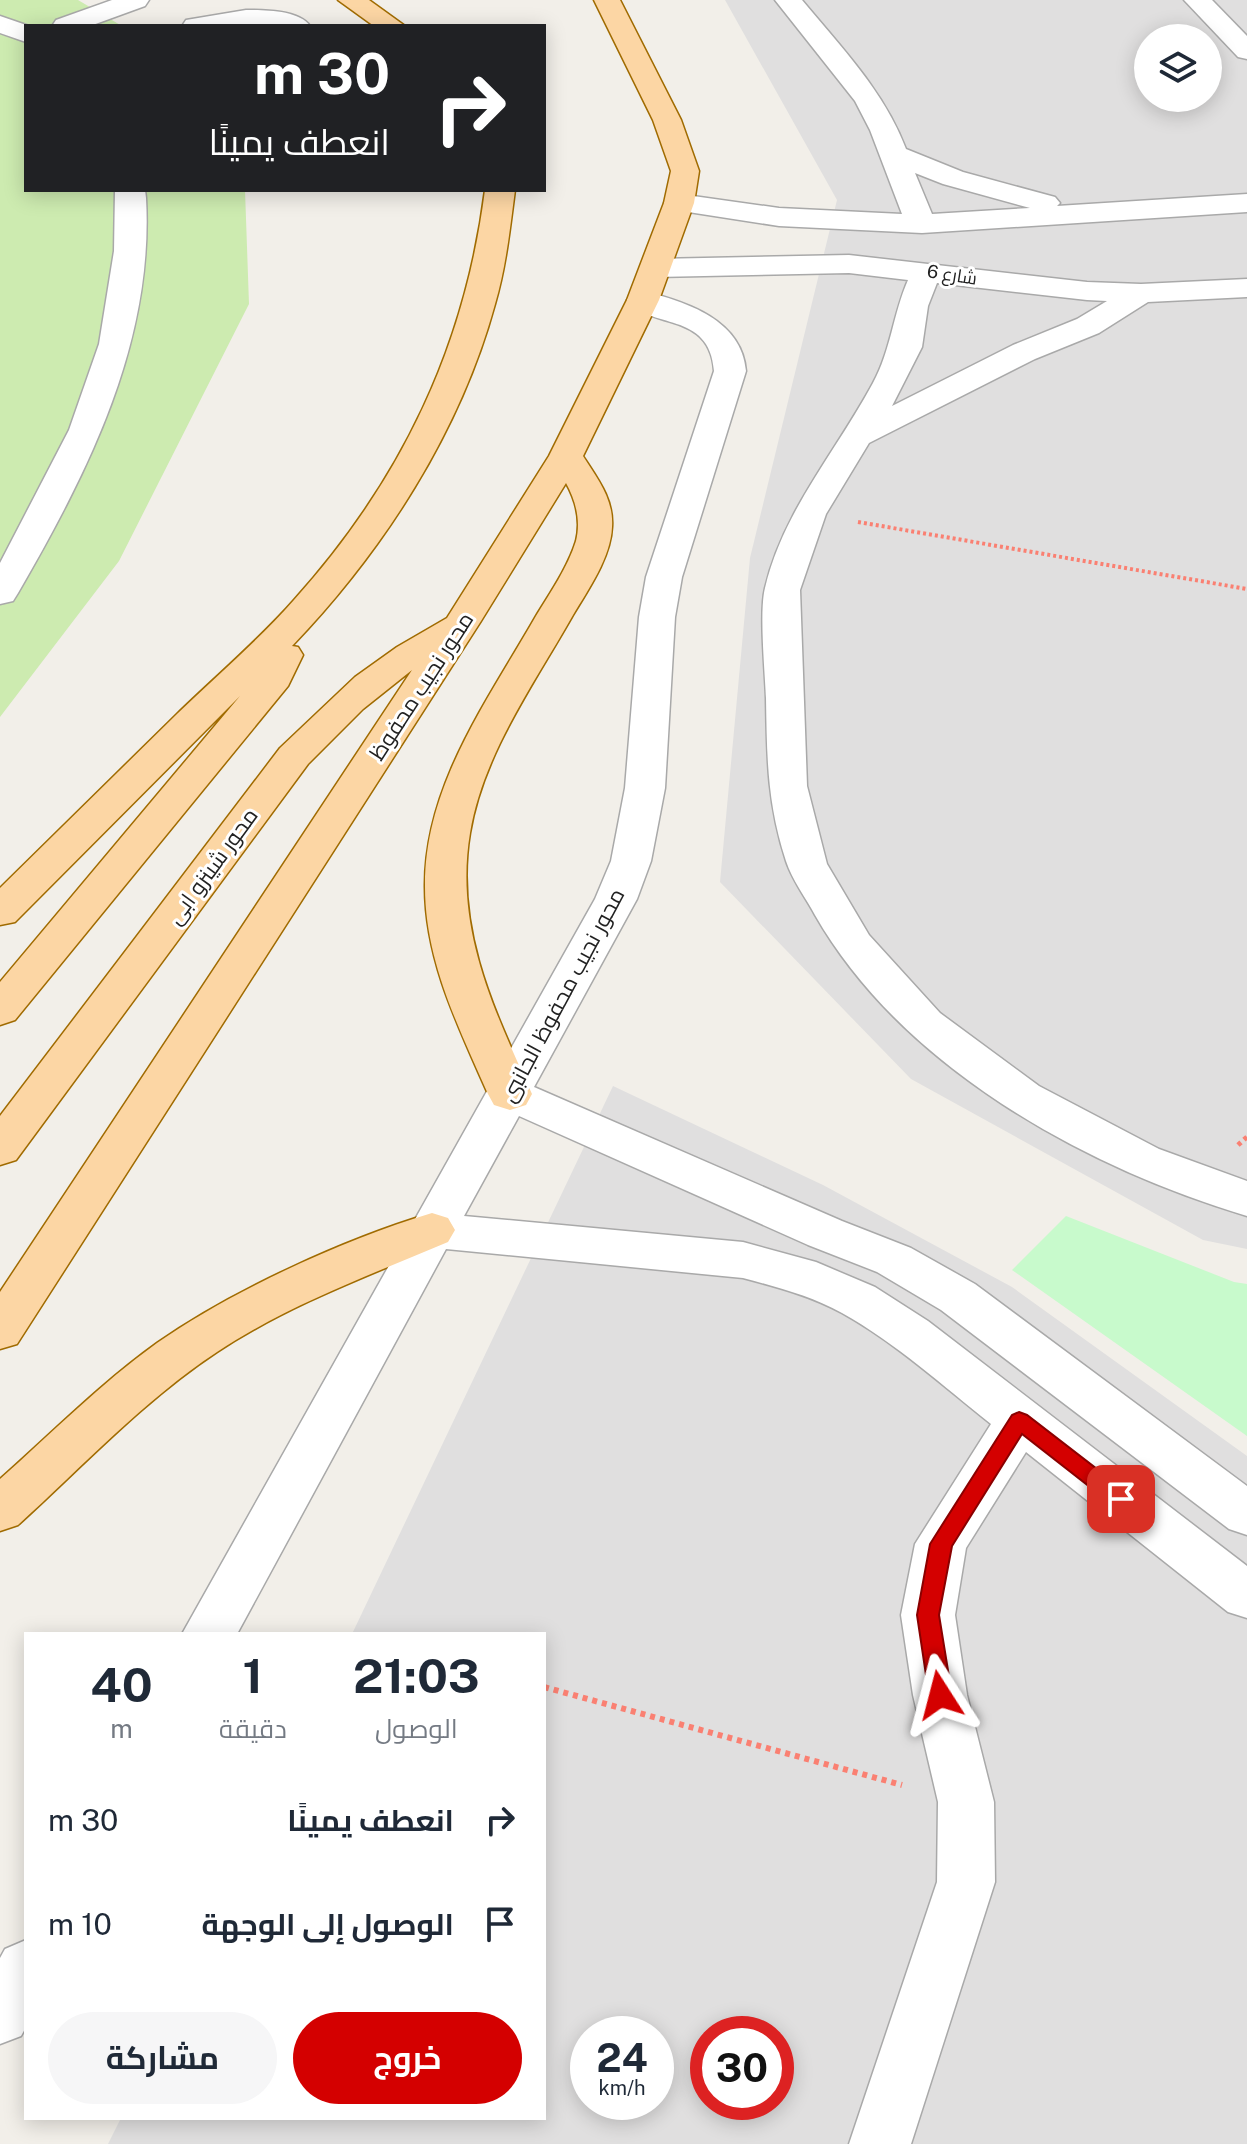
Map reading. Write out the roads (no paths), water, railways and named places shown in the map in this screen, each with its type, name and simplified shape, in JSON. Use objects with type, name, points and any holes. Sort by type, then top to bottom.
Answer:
[{"type":"main road","points":[[351,0],[389,24]]},
{"type":"main road","name":"محور نجيب محفوظ","points":[[0,1331],[463,621],[566,456],[649,284],[679,203],[685,171],[667,120],[607,0]]},
{"type":"main road","points":[[0,912],[308,606],[358,541],[399,480],[459,365],[479,311],[492,260],[500,192]]},
{"type":"main road","points":[[510,1094],[463,985],[452,948],[445,911],[446,840],[465,773],[593,542],[596,509],[590,493],[566,456]]},
{"type":"main road","points":[[0,1010],[275,678],[308,606]]},
{"type":"main road","name":"محور شينزو ابى","points":[[0,1149],[294,756],[330,717],[384,671],[463,621]]},
{"type":"main road","points":[[0,1510],[144,1381],[198,1340],[257,1306],[432,1230]]},
{"type":"street","points":[[70,24],[136,0]]},
{"type":"street","points":[[788,0],[868,101],[895,155],[904,189],[922,224]]},
{"type":"street","points":[[1197,0],[1247,51]]},
{"type":"street","points":[[207,24],[243,18],[290,24]]},
{"type":"street","points":[[0,24],[24,33]]},
{"type":"street","points":[[895,155],[953,178],[1019,198],[1086,212]]},
{"type":"street","points":[[0,593],[49,511],[101,399],[126,295],[130,192]]},
{"type":"street","points":[[679,203],[779,217],[922,224],[1247,203]]},
{"type":"street","name":"شارع 6","points":[[649,284],[849,264],[1033,286],[1141,293],[1247,288]]},
{"type":"street","points":[[927,271],[912,306],[906,347],[889,384],[809,514],[782,590],[787,786],[807,864],[853,944],[925,1023],[1023,1097],[1143,1161],[1247,1199]]},
{"type":"street","name":"محور نجيب محفوظ الجانبى","points":[[210,1632],[598,936],[631,861],[645,788],[657,617],[664,577],[730,371],[731,357],[725,342],[649,284]]},
{"type":"street","points":[[858,436],[1024,352],[1088,326],[1141,293]]},
{"type":"street","points":[[510,1094],[799,1222],[894,1260],[958,1297],[1247,1514]]},
{"type":"street","points":[[432,1230],[743,1260],[799,1275],[858,1300],[911,1334],[1247,1596]]},
{"type":"street","points":[[880,2144],[966,1882],[966,1802],[940,1695],[928,1615],[941,1544],[1019,1421]]},
{"type":"street","points":[[0,2016],[24,1972]]}]
